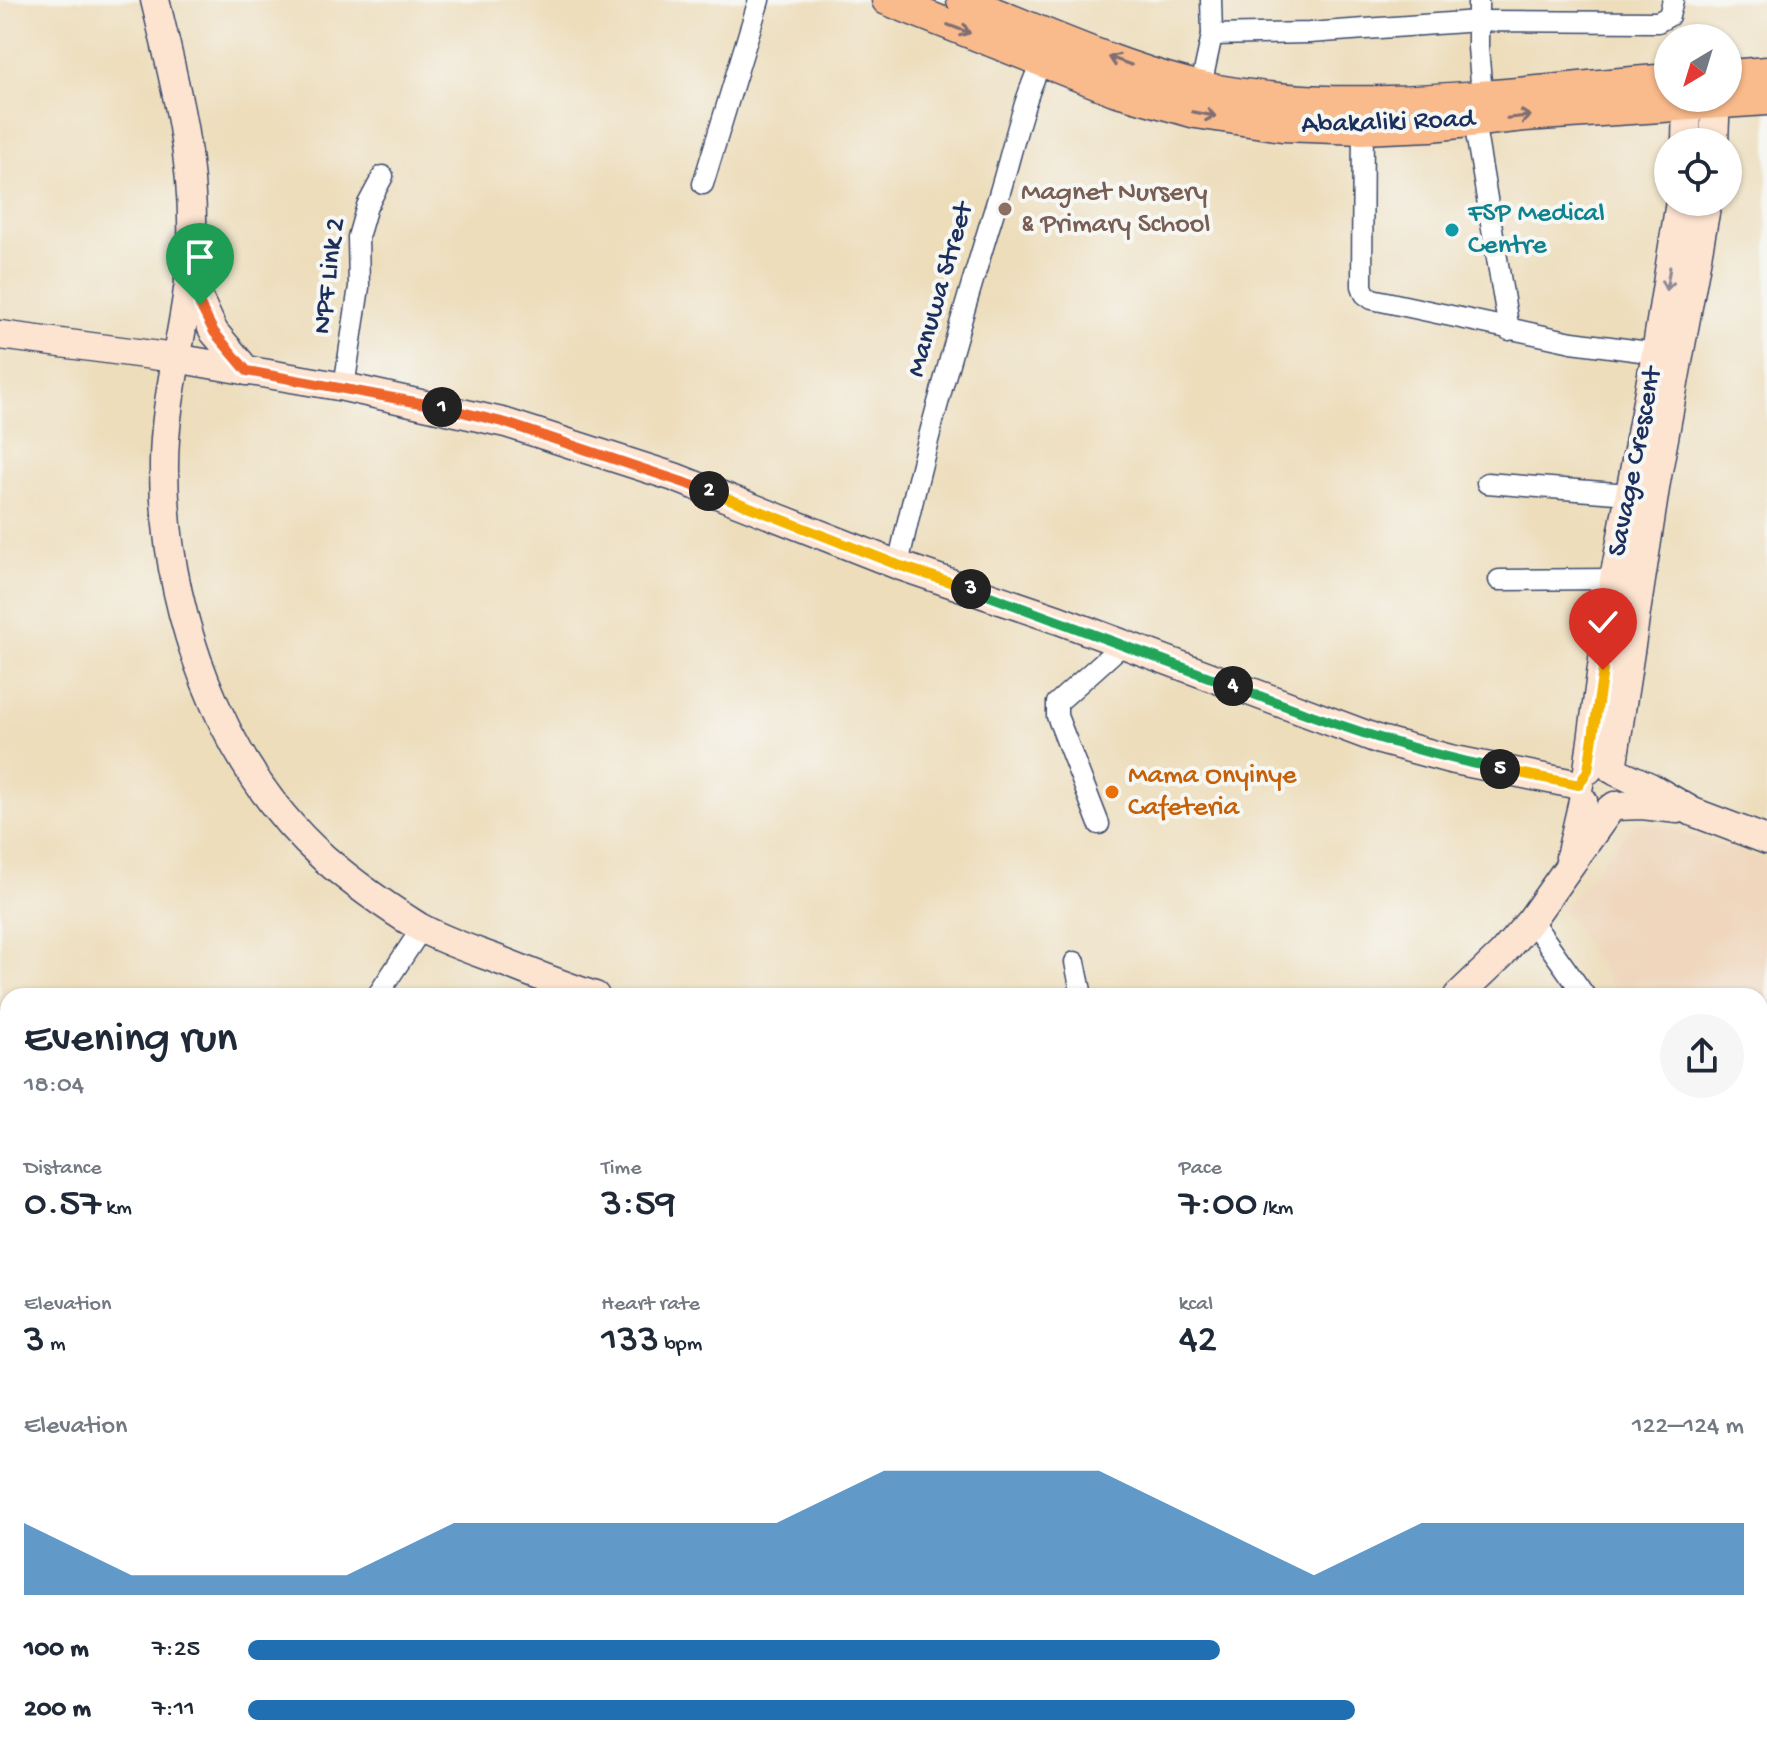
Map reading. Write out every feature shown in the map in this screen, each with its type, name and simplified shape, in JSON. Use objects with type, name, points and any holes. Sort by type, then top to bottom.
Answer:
[{"type":"main road","points":[[155,0],[183,115],[191,189],[189,278],[166,428],[166,512],[181,610],[204,677],[229,732],[256,779],[285,817],[324,858],[372,896],[422,928],[447,941],[573,988]]},
{"type":"main road","name":"Abakaliki Road","points":[[887,0],[1048,49],[1127,63],[1201,86],[1364,115]]},
{"type":"main road","name":"Abakaliki Road","points":[[962,0],[1114,90],[1196,113],[1282,126],[1364,115],[1654,102]]},
{"type":"main road","points":[[1742,74],[1767,72]]},
{"type":"main road","name":"Abakaliki Road","points":[[1478,108],[1654,81]]},
{"type":"main road","name":"Abakaliki Road","points":[[1742,100],[1767,100]]},
{"type":"main road","name":"Savage Crescent","points":[[1615,673],[1614,579],[1678,216]]},
{"type":"main road","name":"Savage Crescent","points":[[1596,779],[1656,482],[1704,216]]},
{"type":"main road","points":[[189,278],[214,332],[247,371]]},
{"type":"main road","points":[[0,335],[175,358],[344,387],[506,423],[674,477],[898,565],[1045,615],[1380,740],[1450,759],[1650,787],[1693,812],[1767,840]]},
{"type":"main road","points":[[1596,779],[1594,809],[1660,806],[1693,812]]},
{"type":"main road","points":[[1466,988],[1531,920],[1568,865],[1622,797],[1624,789],[1596,779]]},
{"type":"main road","points":[[1568,865],[1596,779]]},
{"type":"street","points":[[703,184],[759,0]]},
{"type":"street","points":[[1201,86],[1212,35],[1211,0]]},
{"type":"street","points":[[1212,35],[1309,33],[1478,10],[1658,22],[1669,16],[1673,0]]},
{"type":"street","points":[[1478,10],[1478,108],[1509,330]]},
{"type":"street","name":"Manuwa Street","points":[[898,565],[924,447],[986,237],[1048,49]]},
{"type":"street","points":[[1364,115],[1362,286],[1365,294],[1372,299],[1509,330],[1656,353]]},
{"type":"street","name":"NPF Link 2","points":[[344,387],[359,287],[358,237],[367,206],[383,176]]},
{"type":"street","points":[[1487,483],[1629,494]]},
{"type":"street","points":[[1499,580],[1614,579]]},
{"type":"street","points":[[1099,824],[1057,716],[1057,703],[1122,645]]},
{"type":"street","points":[[1531,920],[1579,988]]},
{"type":"street","points":[[382,988],[422,928]]},
{"type":"street","points":[[1075,962],[1080,988]]},
{"type":"shaded area","points":[[1636,823],[1663,824],[1767,862],[1767,988],[1613,988],[1563,908]]},
{"type":"place","name":"Magnet Nursery & Primary School","points":[[1005,209]]},
{"type":"place","name":"FSP Medical Centre","points":[[1452,230]]},
{"type":"place","name":"Mama Onyinye Cafeteria","points":[[1112,792]]},
{"type":"route","points":[[200,305],[214,332],[247,371],[433,405],[570,443],[674,477],[898,565],[1059,620],[1362,734],[1450,759],[1579,785],[1588,770],[1603,670]]}]
